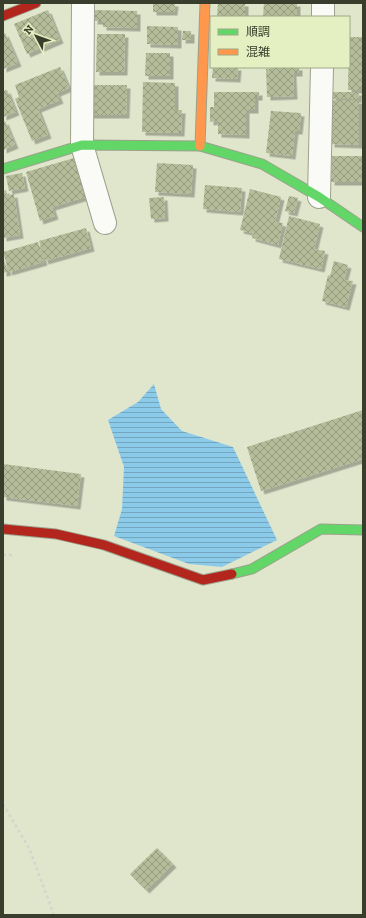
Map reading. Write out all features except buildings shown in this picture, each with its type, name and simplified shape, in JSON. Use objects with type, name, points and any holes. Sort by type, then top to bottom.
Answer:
[{"type":"street","points":[[3,16],[36,3]]},
{"type":"street","points":[[83,3],[82,145],[105,223]]},
{"type":"street","points":[[200,146],[205,3]]},
{"type":"street","points":[[323,3],[323,16]]},
{"type":"street","points":[[319,197],[322,68]]},
{"type":"street","points":[[3,169],[82,145],[200,146],[262,164],[319,197],[363,227]]},
{"type":"street","points":[[3,529],[56,534],[104,545],[204,580],[252,569],[321,529],[363,530]]},
{"type":"path","points":[[3,804],[30,848],[54,915]]},
{"type":"water","points":[[154,384],[161,409],[182,431],[233,447],[277,540],[222,567],[189,564],[114,536],[122,509],[124,467],[108,420],[138,402]]},
{"type":"traffic: fast","points":[[3,169],[82,145],[200,146],[262,164],[319,197],[363,227]]},
{"type":"traffic: fast","points":[[232,574],[252,569],[321,529],[363,530]]},
{"type":"traffic: slow","points":[[200,146],[205,3]]},
{"type":"traffic: jam","points":[[3,16],[36,3]]},
{"type":"traffic: jam","points":[[3,529],[56,534],[104,545],[203,580],[232,574]]}]
